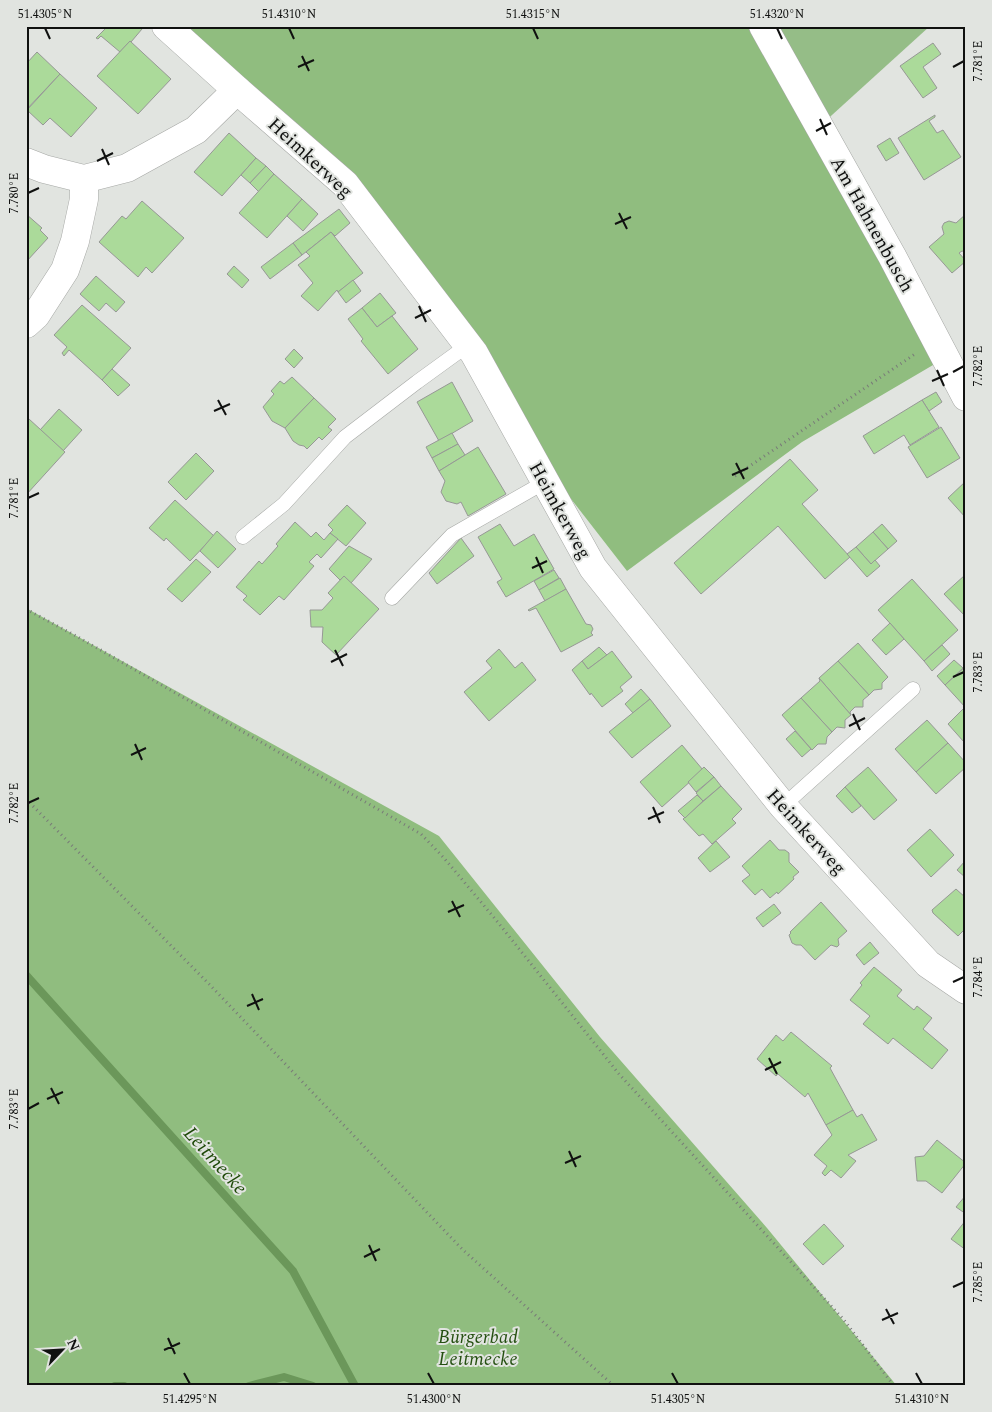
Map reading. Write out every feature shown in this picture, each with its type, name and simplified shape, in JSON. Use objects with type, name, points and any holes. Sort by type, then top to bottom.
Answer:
[{"type":"street","name":"Heimkerweg","points":[[166,26],[345,184],[474,353],[593,568],[783,806],[928,964],[966,990]]},
{"type":"street","name":"Am Hahnenbusch","points":[[763,26],[892,256],[966,396]]},
{"type":"street","points":[[26,162],[44,169],[84,179],[127,168],[196,130],[237,90]]},
{"type":"street","points":[[26,324],[36,315],[65,270],[75,241],[84,199],[84,179]]},
{"type":"lane","points":[[243,536],[284,504],[345,437],[468,345]]},
{"type":"lane","points":[[392,598],[452,535],[545,482]]},
{"type":"lane","points":[[783,806],[913,689]]},
{"type":"path","points":[[736,476],[936,340]]},
{"type":"path","points":[[26,609],[121,661],[421,834],[444,858],[490,913],[620,1074],[844,1320],[894,1386]]},
{"type":"path","points":[[26,799],[210,985],[462,1248],[614,1386]]},
{"type":"green space","points":[[166,26],[763,26],[945,358],[802,442],[627,571],[509,419],[345,184]]},
{"type":"green space","points":[[769,26],[930,26],[821,125]]},
{"type":"green space","name":"Bürgerbad Leitmecke","points":[[26,608],[439,836],[600,1037],[767,1228],[897,1386],[26,1386]]},
{"type":"building","points":[[108,26],[139,26],[142,29],[120,52],[101,36],[98,39],[96,38]]},
{"type":"building","points":[[130,41],[171,79],[138,114],[97,76]]},
{"type":"building","points":[[933,43],[941,54],[923,67],[937,88],[923,98],[900,66]]},
{"type":"building","points":[[37,52],[60,74],[26,110],[26,64]]},
{"type":"building","points":[[60,74],[97,108],[71,137],[50,118],[43,125],[27,110]]},
{"type":"building","points":[[935,115],[929,121],[937,133],[943,130],[961,157],[924,180],[898,138]]},
{"type":"building","points":[[229,133],[256,158],[222,196],[194,172]]},
{"type":"building","points":[[890,138],[899,153],[886,161],[877,146]]},
{"type":"building","points":[[256,158],[266,166],[250,183],[241,175]]},
{"type":"building","points":[[266,166],[274,174],[259,192],[250,183]]},
{"type":"building","points":[[274,174],[302,199],[267,238],[239,213]]},
{"type":"building","points":[[302,199],[318,214],[303,231],[287,216]]},
{"type":"building","points":[[142,201],[184,238],[152,273],[146,267],[138,277],[99,242],[122,216],[126,219]]},
{"type":"building","points":[[339,209],[350,223],[335,236],[331,232],[302,255],[293,243]]},
{"type":"building","points":[[26,214],[42,228],[40,230],[48,238],[26,262]]},
{"type":"building","points":[[966,214],[966,252],[962,251],[959,253],[966,261],[952,273],[929,247],[944,234],[942,227],[944,223],[949,221],[956,223]]},
{"type":"building","points":[[331,232],[363,273],[338,292],[337,290],[318,311],[301,296],[313,283],[298,265],[310,256],[306,252]]},
{"type":"building","points":[[293,243],[302,255],[270,279],[261,267]]},
{"type":"building","points":[[234,266],[249,280],[242,288],[227,274]]},
{"type":"building","points":[[96,276],[125,302],[116,312],[106,303],[99,311],[80,294]]},
{"type":"building","points":[[353,280],[361,291],[346,303],[338,292]]},
{"type":"building","points":[[380,293],[396,313],[377,327],[362,308]]},
{"type":"building","points":[[82,305],[131,348],[102,380],[69,350],[64,356],[62,353],[67,347],[54,335]]},
{"type":"building","points":[[362,308],[377,327],[392,316],[418,349],[388,374],[361,341],[363,339],[348,319]]},
{"type":"building","points":[[294,349],[303,358],[294,368],[285,359]]},
{"type":"building","points":[[112,369],[130,385],[118,396],[102,380]]},
{"type":"building","points":[[292,377],[314,398],[285,428],[272,421],[263,407],[274,394],[271,391],[280,381],[284,384]]},
{"type":"building","points":[[452,382],[473,421],[439,441],[417,402]]},
{"type":"building","points":[[936,392],[942,402],[929,411],[922,400]]},
{"type":"building","points":[[314,398],[336,419],[328,427],[332,430],[322,440],[319,437],[307,449],[293,441],[285,428]]},
{"type":"building","points":[[922,400],[939,427],[910,445],[904,435],[874,454],[863,436]]},
{"type":"building","points":[[59,409],[82,430],[63,451],[40,430]]},
{"type":"building","points":[[29,419],[65,452],[26,495],[26,423]]},
{"type":"building","points":[[941,427],[960,458],[927,478],[908,447]]},
{"type":"building","points":[[452,433],[458,444],[432,458],[426,447]]},
{"type":"building","points":[[458,444],[465,455],[439,471],[432,458]]},
{"type":"building","points":[[478,447],[506,494],[468,516],[461,502],[457,504],[446,501],[441,492],[445,481],[439,471]]},
{"type":"building","points":[[196,453],[214,471],[186,500],[168,482]]},
{"type":"building","points":[[790,459],[818,490],[802,504],[850,557],[825,579],[778,526],[701,594],[674,563]]},
{"type":"building","points":[[966,481],[966,518],[948,498]]},
{"type":"building","points":[[175,500],[214,536],[190,561],[166,538],[164,541],[149,528]]},
{"type":"building","points":[[347,505],[366,523],[346,546],[330,533],[333,530],[328,525]]},
{"type":"building","points":[[295,522],[311,537],[316,532],[324,540],[330,533],[338,539],[321,558],[317,554],[309,562],[314,566],[284,600],[279,596],[260,615],[243,600],[247,596],[236,587],[259,561],[262,564]]},
{"type":"building","points":[[500,524],[514,546],[534,534],[554,569],[506,597],[497,582],[502,579],[478,537]]},
{"type":"building","points":[[882,524],[897,541],[888,549],[873,532]]},
{"type":"building","points":[[217,531],[236,549],[218,568],[200,551]]},
{"type":"building","points":[[873,532],[888,549],[871,564],[856,547]]},
{"type":"building","points":[[461,538],[474,556],[437,584],[429,573]]},
{"type":"building","points":[[349,546],[372,559],[351,583],[344,576],[340,580],[329,569]]},
{"type":"building","points":[[856,547],[871,564],[875,560],[880,566],[867,577],[847,554]]},
{"type":"building","points":[[196,559],[211,572],[182,602],[167,589]]},
{"type":"building","points":[[554,570],[559,578],[539,590],[534,581]]},
{"type":"building","points":[[344,576],[379,609],[336,655],[322,642],[323,627],[311,627],[310,610],[322,610],[333,598],[328,593]]},
{"type":"building","points":[[966,576],[966,617],[944,594]]},
{"type":"building","points":[[560,578],[566,589],[545,601],[539,590]]},
{"type":"building","points":[[912,579],[958,630],[924,661],[878,610]]},
{"type":"building","points":[[566,589],[586,624],[591,625],[593,629],[591,633],[593,635],[561,652],[536,608],[528,610]]},
{"type":"building","points":[[890,623],[904,639],[886,655],[872,640]]},
{"type":"building","points":[[858,643],[888,677],[882,683],[882,689],[874,690],[869,695],[838,661]]},
{"type":"building","points":[[942,645],[950,654],[932,671],[924,661]]},
{"type":"building","points":[[599,647],[607,655],[588,669],[582,661]]},
{"type":"building","points":[[499,649],[515,668],[522,662],[536,680],[489,721],[464,692],[492,668],[486,661]]},
{"type":"building","points":[[612,651],[632,677],[620,687],[623,691],[602,707],[591,693],[590,695],[572,670],[582,661],[588,669]]},
{"type":"building","points":[[954,660],[963,668],[945,685],[937,676]]},
{"type":"building","points":[[838,661],[869,695],[863,700],[863,707],[855,707],[850,712],[851,715],[819,678]]},
{"type":"building","points":[[966,666],[966,708],[945,685]]},
{"type":"building","points":[[819,678],[851,715],[845,720],[845,728],[837,727],[832,732],[801,698],[820,681]]},
{"type":"building","points":[[641,689],[650,699],[633,713],[625,704]]},
{"type":"building","points":[[801,698],[832,732],[827,737],[826,744],[818,744],[812,750],[782,715]]},
{"type":"building","points":[[650,699],[671,726],[632,758],[609,732]]},
{"type":"building","points":[[965,707],[966,740],[964,742],[948,724]]},
{"type":"building","points":[[927,720],[948,743],[916,772],[895,749]]},
{"type":"building","points":[[795,731],[811,749],[802,757],[786,739]]},
{"type":"building","points":[[948,743],[966,763],[966,767],[936,794],[916,772]]},
{"type":"building","points":[[682,745],[703,770],[662,807],[640,782]]},
{"type":"building","points":[[704,767],[714,777],[696,792],[688,782]]},
{"type":"building","points":[[868,767],[897,800],[874,820],[845,787]]},
{"type":"building","points":[[714,777],[721,786],[703,801],[696,793]]},
{"type":"building","points":[[721,786],[742,809],[732,819],[736,823],[712,844],[703,834],[699,836],[683,819]]},
{"type":"building","points":[[845,787],[861,806],[852,813],[836,796]]},
{"type":"building","points":[[697,795],[703,801],[685,818],[678,811]]},
{"type":"building","points":[[930,829],[954,855],[931,877],[907,850]]},
{"type":"building","points":[[770,840],[779,850],[785,850],[789,853],[789,862],[799,872],[778,894],[777,892],[770,898],[762,889],[755,895],[742,881],[750,875],[742,866]]},
{"type":"building","points":[[716,841],[730,857],[710,872],[698,858]]},
{"type":"building","points":[[966,860],[966,878],[957,870]]},
{"type":"building","points":[[956,889],[966,898],[966,928],[958,936],[932,910]]},
{"type":"building","points":[[821,902],[847,931],[838,939],[839,945],[837,947],[831,945],[815,960],[801,945],[792,943],[789,935]]},
{"type":"building","points":[[774,904],[781,913],[763,927],[756,918]]},
{"type":"building","points":[[870,942],[879,953],[864,965],[856,955]]},
{"type":"building","points":[[874,967],[902,990],[897,996],[914,1010],[917,1006],[932,1018],[923,1029],[948,1050],[932,1069],[893,1038],[888,1044],[863,1024],[870,1016],[850,1000],[862,985],[860,983]]},
{"type":"building","points":[[791,1032],[832,1066],[830,1068],[853,1110],[826,1125],[808,1093],[805,1097],[778,1074],[776,1076],[757,1059],[776,1035],[783,1041]]},
{"type":"building","points":[[853,1110],[857,1117],[862,1114],[877,1140],[848,1155],[856,1161],[841,1178],[831,1170],[825,1176],[822,1173],[827,1166],[814,1155],[832,1135],[826,1125]]},
{"type":"building","points":[[937,1140],[966,1163],[942,1193],[926,1181],[917,1181],[915,1157],[924,1156]]},
{"type":"building","points":[[966,1195],[966,1214],[956,1207]]},
{"type":"building","points":[[966,1220],[966,1250],[951,1239]]},
{"type":"building","points":[[824,1224],[844,1246],[823,1265],[803,1244]]},
{"type":"waterway","name":"Leitmecke","points":[[26,975],[293,1271],[355,1386]]},
{"type":"waterway","points":[[249,1386],[284,1377],[313,1386]]},
{"type":"waterway","points":[[115,1386],[124,1386]]}]
